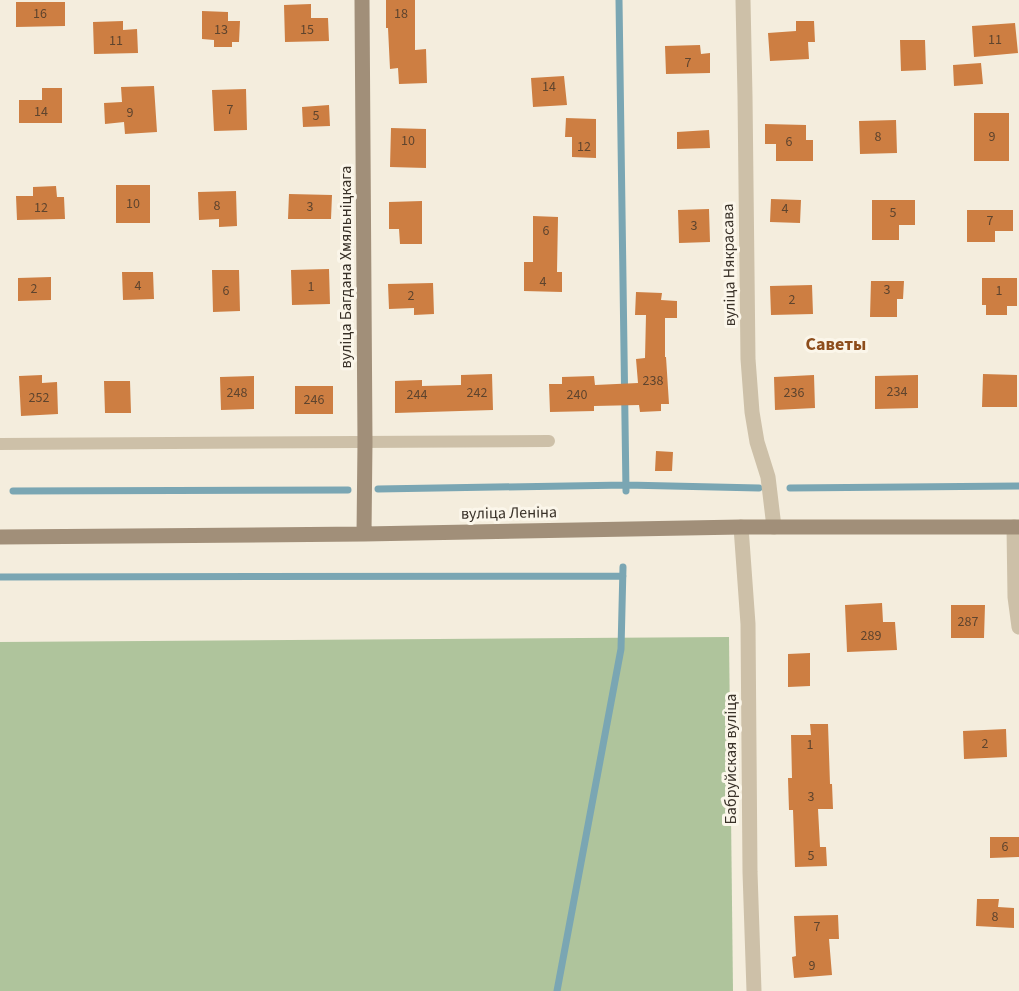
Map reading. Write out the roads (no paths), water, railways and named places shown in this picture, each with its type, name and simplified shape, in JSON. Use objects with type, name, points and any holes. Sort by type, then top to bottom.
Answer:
[{"type":"main road","name":"вуліца Багдана Хмяльніцкага","points":[[362,0],[364,534]]},
{"type":"main road","name":"вуліца Леніна","points":[[0,537],[364,534],[741,527],[1016,527]]},
{"type":"street","name":"вуліца Някрасава","points":[[743,0],[748,359],[752,412],[757,442],[768,477],[774,527]]},
{"type":"street","name":"Бабруйская вуліца","points":[[741,527],[748,624],[750,872],[754,991]]},
{"type":"street","points":[[1016,527],[1015,597],[1019,627]]},
{"type":"lane","points":[[0,444],[549,441]]},
{"type":"waterway","points":[[619,0],[626,491]]},
{"type":"waterway","points":[[378,489],[626,485],[759,488]]},
{"type":"waterway","points":[[790,488],[1019,486]]},
{"type":"waterway","points":[[13,491],[348,490]]},
{"type":"waterway","points":[[557,991],[621,649],[623,567]]},
{"type":"waterway","points":[[0,577],[623,576]]},
{"type":"district","name":"Саветы","points":[[836,344]]}]
